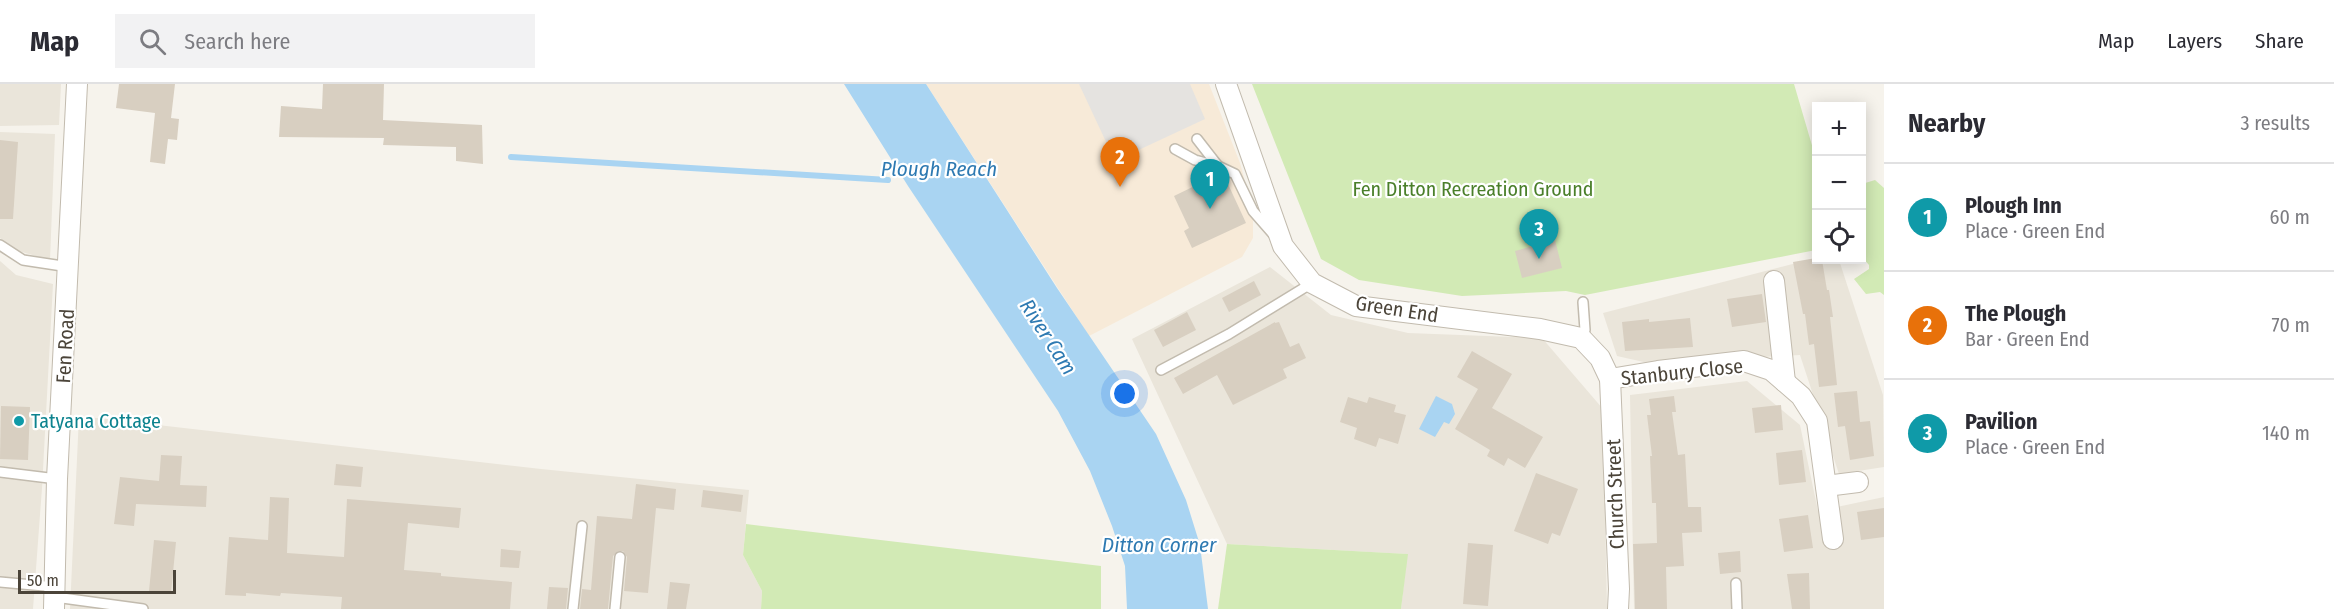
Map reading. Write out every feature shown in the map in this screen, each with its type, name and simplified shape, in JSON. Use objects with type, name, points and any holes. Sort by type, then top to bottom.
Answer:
[{"type":"street","name":"Fen Road","points":[[55,598],[57,479],[77,84]]},
{"type":"street","name":"Green End","points":[[1226,84],[1283,246],[1312,284],[1356,306],[1540,329],[1581,338]]},
{"type":"street","points":[[1774,281],[1785,382]]},
{"type":"street","points":[[1581,338],[1600,358],[1611,379]]},
{"type":"street","name":"Stanbury Close","points":[[1611,379],[1744,361],[1771,370],[1801,396],[1817,421],[1833,538]]},
{"type":"street","name":"Church Street","points":[[1611,379],[1618,609]]},
{"type":"street","points":[[1826,486],[1858,482]]},
{"type":"lane","points":[[1197,139],[1218,166]]},
{"type":"lane","points":[[1175,149],[1195,160],[1218,166],[1235,174],[1253,211],[1283,246]]},
{"type":"lane","points":[[0,245],[23,260],[69,267]]},
{"type":"lane","points":[[1161,370],[1229,334],[1312,284]]},
{"type":"lane","points":[[1581,338],[1585,330],[1583,302]]},
{"type":"lane","points":[[0,472],[57,479]]},
{"type":"lane","points":[[573,609],[582,525]]},
{"type":"lane","points":[[615,609],[620,557]]},
{"type":"lane","points":[[0,582],[55,598],[142,609]]},
{"type":"lane","points":[[1736,583],[1737,609]]},
{"type":"shaded area","points":[[0,84],[61,84],[59,125],[0,126]]},
{"type":"shaded area","points":[[926,84],[1209,84],[1240,163],[1253,211],[1253,238],[1242,257],[1089,336]]},
{"type":"shaded area","points":[[1079,84],[1190,84],[1205,119],[1115,161]]},
{"type":"shaded area","points":[[0,132],[55,134],[50,260],[15,250],[0,238]]},
{"type":"shaded area","points":[[1812,259],[1812,264],[1840,264],[1883,395],[1884,467],[1839,474],[1800,355],[1648,363],[1617,356],[1603,313]]},
{"type":"shaded area","points":[[0,261],[16,275],[53,284],[33,609],[0,609]]},
{"type":"shaded area","points":[[1270,267],[1331,315],[1408,333],[1542,338],[1603,409],[1607,609],[1401,609],[1407,554],[1227,544],[1132,339]]},
{"type":"shaded area","points":[[1747,381],[1800,425],[1818,511],[1884,497],[1884,609],[1634,609],[1630,395]]},
{"type":"shaded area","points":[[79,416],[541,469],[749,490],[743,555],[762,591],[761,609],[70,609]]},
{"type":"green space","name":"Fen Ditton Recreation Ground","points":[[1252,84],[1794,84],[1812,145],[1812,251],[1585,295],[1566,291],[1462,296],[1359,280],[1321,259]]},
{"type":"green space","points":[[1875,180],[1884,188],[1884,295],[1880,292],[1866,294],[1854,279],[1869,269],[1866,262],[1866,183]]},
{"type":"green space","points":[[746,524],[1101,566],[1101,609],[761,609],[762,591],[743,555]]},
{"type":"green space","points":[[1227,544],[1408,554],[1401,609],[1218,609]]},
{"type":"water","name":"Plough Reach","points":[[844,84],[926,84],[1057,288],[1156,434],[1186,500],[1200,545],[1208,609],[1127,609],[1125,566],[1112,526],[1090,471],[1058,411],[908,186]]},
{"type":"water","points":[[1436,396],[1452,404],[1455,414],[1449,424],[1444,422],[1435,437],[1419,429]]},
{"type":"building","points":[[119,84],[175,84],[171,118],[179,119],[177,140],[168,139],[165,164],[150,162],[155,113],[116,108]]},
{"type":"building","points":[[323,84],[384,84],[383,120],[482,125],[483,164],[456,161],[456,147],[383,145],[384,138],[279,137],[281,106],[322,109]]},
{"type":"building","points":[[0,140],[18,142],[13,219],[0,219]]},
{"type":"building","points":[[1211,178],[1216,190],[1228,184],[1246,223],[1192,248],[1184,231],[1189,228],[1174,196]]},
{"type":"building","points":[[1555,240],[1562,268],[1522,278],[1515,251]]},
{"type":"building","points":[[1812,259],[1812,264],[1823,264],[1833,317],[1830,317],[1837,385],[1819,387],[1814,344],[1809,345],[1805,314],[1803,314],[1793,262]]},
{"type":"building","points":[[1254,281],[1261,295],[1229,312],[1222,298]]},
{"type":"building","points":[[1762,294],[1766,322],[1732,327],[1727,299]]},
{"type":"building","points":[[1187,312],[1196,330],[1163,347],[1154,330]]},
{"type":"building","points":[[1690,318],[1693,347],[1625,351],[1622,322]]},
{"type":"building","points":[[1275,322],[1279,322],[1290,347],[1299,343],[1306,358],[1283,369],[1287,378],[1233,405],[1217,375],[1183,394],[1174,378]]},
{"type":"building","points":[[1472,351],[1512,374],[1492,408],[1543,437],[1525,468],[1508,458],[1504,466],[1487,456],[1490,450],[1455,429],[1478,389],[1457,377]]},
{"type":"building","points":[[1857,391],[1860,422],[1870,421],[1874,456],[1850,460],[1845,426],[1838,427],[1834,393]]},
{"type":"building","points":[[1674,396],[1676,412],[1672,412],[1678,455],[1685,454],[1688,507],[1701,507],[1702,532],[1682,533],[1684,566],[1666,567],[1667,609],[1635,609],[1633,544],[1657,543],[1656,503],[1652,503],[1650,456],[1652,456],[1647,415],[1651,415],[1649,399]]},
{"type":"building","points":[[1348,397],[1367,403],[1369,397],[1396,405],[1394,412],[1406,415],[1398,444],[1379,438],[1376,447],[1354,439],[1357,428],[1340,422]]},
{"type":"building","points":[[1781,405],[1783,430],[1755,433],[1752,408]]},
{"type":"building","points":[[1,406],[30,407],[28,460],[0,459]]},
{"type":"building","points":[[1802,450],[1806,482],[1779,485],[1776,453]]},
{"type":"building","points":[[161,455],[182,456],[180,485],[207,486],[206,507],[136,504],[134,526],[114,524],[120,477],[159,481]]},
{"type":"building","points":[[336,464],[363,467],[361,487],[334,485]]},
{"type":"building","points":[[1536,473],[1578,489],[1560,536],[1552,533],[1548,544],[1514,531]]},
{"type":"building","points":[[636,484],[676,489],[674,510],[656,508],[648,593],[624,591],[627,557],[623,551],[618,551],[613,556],[608,609],[580,609],[582,589],[591,590],[597,516],[632,519]]},
{"type":"building","points":[[703,490],[743,495],[741,512],[701,507]]},
{"type":"building","points":[[270,497],[289,498],[287,553],[344,557],[347,499],[461,508],[459,528],[408,523],[404,570],[441,573],[441,576],[512,582],[510,609],[341,609],[342,597],[281,593],[280,596],[246,593],[246,596],[225,595],[229,537],[268,540]]},
{"type":"building","points":[[1884,508],[1884,537],[1861,540],[1857,512]]},
{"type":"building","points":[[1808,515],[1813,548],[1784,552],[1779,519]]},
{"type":"building","points":[[154,540],[176,542],[171,593],[149,591]]},
{"type":"building","points":[[1468,543],[1493,545],[1488,606],[1463,604]]},
{"type":"building","points":[[501,549],[521,551],[519,568],[500,567]]},
{"type":"building","points":[[1740,551],[1741,572],[1720,574],[1718,553]]},
{"type":"building","points":[[1809,573],[1810,609],[1792,609],[1787,574]]},
{"type":"building","points":[[670,582],[690,584],[686,609],[667,609]]},
{"type":"building","points":[[549,587],[568,588],[566,609],[547,609]]},
{"type":"waterway","points":[[511,157],[888,180]]},
{"type":"place","name":"The Plough","points":[[1120,187]]},
{"type":"place","name":"Plough Inn","points":[[1210,209]]},
{"type":"place","name":"Pavilion","points":[[1539,259]]},
{"type":"place","name":"Tatyana Cottage","points":[[19,421]]},
{"type":"water label","name":"River Cam","points":[[1048,337]]},
{"type":"water label","name":"Ditton Corner","points":[[1159,545]]}]
